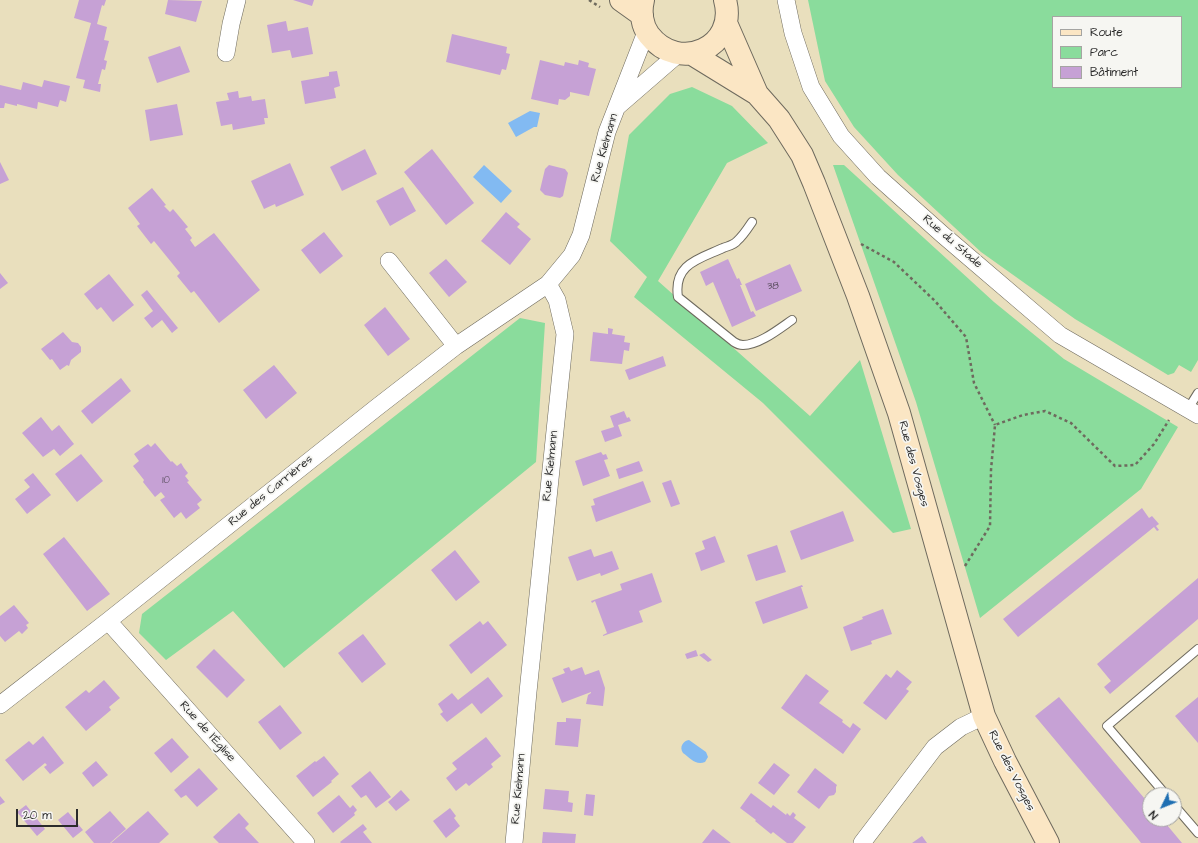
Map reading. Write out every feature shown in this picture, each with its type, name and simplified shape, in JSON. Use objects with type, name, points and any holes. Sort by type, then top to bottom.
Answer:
[{"type":"main road","name":"Rue des Vosges","points":[[621,0],[644,16],[654,42],[665,50],[685,54],[757,94]]},
{"type":"main road","name":"Rue des Vosges","points":[[685,54],[703,50],[714,43],[721,34],[726,22],[728,8],[725,0]]},
{"type":"main road","name":"Rue des Vosges","points":[[726,22],[757,94],[779,120],[802,155],[817,190],[853,282],[899,413],[984,716],[1005,761],[1048,843]]},
{"type":"street","points":[[226,53],[237,0]]},
{"type":"street","name":"Rue du Stade","points":[[786,0],[793,33],[811,87],[841,136],[878,177],[1060,335],[1193,412]]},
{"type":"street","name":"Rue Kielmann","points":[[514,843],[565,334],[557,300],[548,284],[572,255],[581,235],[607,132],[617,108],[644,16]]},
{"type":"street","name":"Rue Kielmann","points":[[617,108],[685,54]]},
{"type":"street","points":[[388,261],[456,346]]},
{"type":"street","name":"Rue des Carrières","points":[[0,705],[456,346],[548,284]]},
{"type":"street","name":"Rue de l'Église","points":[[108,621],[306,843]]},
{"type":"street","points":[[862,843],[935,747],[961,727],[984,716]]},
{"type":"lane","points":[[752,222],[737,242],[694,261],[686,267],[679,278],[677,287],[678,297],[734,342],[741,345],[748,345],[765,338],[792,320]]},
{"type":"lane","points":[[1193,412],[1198,393]]},
{"type":"lane","points":[[1159,787],[1107,726],[1198,649]]},
{"type":"lane","points":[[1182,814],[1198,833]]},
{"type":"path","points":[[857,241],[894,262],[935,301],[966,337],[974,383],[995,425],[991,470],[990,526],[962,571],[945,580]]},
{"type":"path","points":[[995,425],[1023,414],[1045,411],[1071,422],[1115,466],[1135,465],[1154,444],[1172,416],[1193,412]]},
{"type":"green space","points":[[808,0],[1198,0],[1198,360],[1191,372],[1179,365],[1174,373],[1168,375],[1075,319],[981,252],[898,175],[854,127],[825,81]]},
{"type":"green space","points":[[692,87],[732,106],[768,143],[727,163],[658,281],[810,416],[860,360],[911,529],[893,533],[763,403],[634,297],[647,277],[610,241],[629,135],[670,94]]},
{"type":"green space","points":[[833,165],[844,165],[994,302],[1064,359],[1178,427],[1141,489],[980,618],[916,402]]},
{"type":"green space","points":[[520,318],[545,323],[536,462],[284,668],[233,611],[166,660],[139,633],[142,614]]},
{"type":"water","points":[[530,111],[540,113],[537,127],[534,127],[516,137],[508,123]]},
{"type":"water","points":[[484,165],[512,191],[501,203],[473,177]]},
{"type":"water","points":[[689,740],[706,752],[708,757],[705,762],[696,762],[683,753],[681,749],[682,745]]},
{"type":"building","points":[[79,0],[106,0],[104,6],[102,5],[97,24],[107,27],[104,40],[109,41],[104,60],[107,61],[105,70],[102,69],[98,84],[101,84],[100,92],[83,88],[85,80],[76,78],[91,23],[74,18]]},
{"type":"building","points":[[168,0],[202,1],[196,22],[165,14]]},
{"type":"building","points":[[293,0],[314,0],[312,6]]},
{"type":"building","points":[[286,21],[288,31],[308,27],[313,54],[292,58],[290,50],[272,53],[267,25]]},
{"type":"building","points":[[452,34],[507,47],[506,53],[510,54],[506,70],[502,69],[500,75],[446,62]]},
{"type":"building","points":[[180,46],[190,72],[157,83],[148,57]]},
{"type":"building","points":[[540,60],[564,66],[565,62],[578,65],[579,60],[589,63],[588,67],[596,69],[589,96],[570,92],[570,96],[565,100],[559,99],[558,105],[531,99]]},
{"type":"building","points":[[337,71],[340,86],[334,88],[336,98],[305,104],[301,81],[329,76],[329,72]]},
{"type":"building","points":[[44,80],[70,86],[66,102],[60,100],[58,107],[38,102],[37,109],[17,104],[17,106],[5,103],[4,108],[0,108],[0,85],[21,90],[23,82],[42,87]]},
{"type":"building","points":[[238,91],[239,98],[251,96],[252,101],[265,99],[268,118],[264,118],[265,124],[233,130],[232,124],[221,126],[216,102],[229,100],[227,93]]},
{"type":"building","points":[[177,104],[183,135],[150,141],[145,110]]},
{"type":"building","points":[[365,149],[377,174],[342,191],[330,167]]},
{"type":"building","points":[[432,149],[474,203],[446,225],[404,172]]},
{"type":"building","points":[[0,162],[9,180],[0,184]]},
{"type":"building","points":[[290,163],[304,195],[276,207],[275,204],[264,209],[251,181]]},
{"type":"building","points":[[549,165],[565,169],[568,173],[563,196],[560,198],[545,195],[540,190],[545,169]]},
{"type":"building","points":[[403,187],[416,211],[390,226],[376,201]]},
{"type":"building","points":[[152,188],[166,205],[164,206],[170,212],[173,209],[188,227],[185,229],[192,238],[190,240],[195,247],[214,233],[260,290],[219,323],[194,291],[191,293],[177,276],[180,273],[154,241],[151,244],[137,226],[140,224],[128,208]]},
{"type":"building","points":[[506,212],[520,224],[517,227],[531,239],[510,265],[481,241]]},
{"type":"building","points":[[324,232],[343,256],[320,274],[301,250]]},
{"type":"building","points":[[446,259],[467,282],[449,297],[429,273]]},
{"type":"building","points":[[728,259],[737,279],[739,278],[742,285],[740,285],[751,312],[753,311],[756,316],[732,327],[713,282],[706,286],[700,272]]},
{"type":"building","points":[[790,264],[802,291],[756,311],[745,284]]},
{"type":"building","points":[[0,273],[8,283],[0,289]]},
{"type":"building","points":[[109,274],[134,305],[113,322],[101,307],[97,310],[84,294]]},
{"type":"building","points":[[147,290],[178,328],[172,333],[162,320],[152,328],[144,318],[153,311],[141,295]]},
{"type":"building","points":[[385,307],[410,339],[388,356],[364,325]]},
{"type":"building","points":[[608,328],[613,329],[612,334],[625,336],[624,342],[630,343],[629,351],[624,350],[622,364],[590,361],[593,332],[608,334]]},
{"type":"building","points":[[63,332],[72,342],[78,343],[81,347],[81,352],[71,360],[69,366],[67,365],[60,370],[52,359],[50,360],[41,349]]},
{"type":"building","points":[[663,356],[666,366],[629,380],[625,370]]},
{"type":"building","points":[[274,365],[297,393],[266,419],[243,390]]},
{"type":"building","points":[[121,378],[131,391],[92,424],[81,411]]},
{"type":"building","points":[[624,411],[627,418],[629,417],[631,421],[618,425],[622,436],[605,442],[601,431],[614,427],[610,416]]},
{"type":"building","points":[[41,417],[52,431],[59,425],[74,444],[60,456],[54,449],[43,457],[22,433]]},
{"type":"building","points":[[155,443],[171,462],[172,461],[177,466],[181,463],[188,473],[185,476],[189,481],[187,482],[202,500],[197,504],[200,508],[186,519],[181,512],[174,518],[160,500],[165,497],[161,492],[155,497],[133,466],[139,461],[134,454],[148,444],[151,447]]},
{"type":"building","points":[[601,452],[603,455],[606,454],[608,459],[604,460],[610,476],[583,486],[575,461]]},
{"type":"building","points":[[81,454],[103,481],[77,502],[55,474]]},
{"type":"building","points":[[639,461],[643,471],[619,479],[616,469]]},
{"type":"building","points":[[33,473],[51,495],[27,514],[15,499],[30,487],[24,480]]},
{"type":"building","points":[[671,480],[680,504],[671,507],[662,483]]},
{"type":"building","points":[[643,481],[651,502],[596,522],[591,506],[595,505],[593,499]]},
{"type":"building","points":[[1142,508],[1149,518],[1152,516],[1159,524],[1156,526],[1159,530],[1157,531],[1154,527],[1018,637],[1003,619]]},
{"type":"building","points":[[843,511],[854,541],[801,560],[790,531]]},
{"type":"building","points":[[715,536],[725,562],[701,571],[695,553],[705,549],[702,541]]},
{"type":"building","points":[[64,537],[110,594],[87,611],[43,554]]},
{"type":"building","points":[[777,545],[786,572],[756,581],[747,555]]},
{"type":"building","points":[[591,549],[594,557],[612,551],[619,569],[601,576],[600,573],[577,581],[568,557]]},
{"type":"building","points":[[455,550],[480,582],[456,601],[431,570]]},
{"type":"building","points":[[652,573],[662,602],[639,611],[643,622],[603,636],[607,633],[595,601],[592,603],[591,601],[622,590],[620,584]]},
{"type":"building","points":[[1198,578],[1198,619],[1110,694],[1104,687],[1111,681],[1097,664]]},
{"type":"building","points":[[802,585],[803,587],[801,587],[808,608],[763,624],[755,602]]},
{"type":"building","points":[[14,605],[29,623],[26,625],[28,628],[22,634],[19,631],[5,642],[0,636],[0,616]]},
{"type":"building","points":[[883,609],[892,634],[871,641],[872,644],[851,651],[843,627],[863,619],[862,617]]},
{"type":"building","points":[[480,621],[483,625],[488,621],[507,645],[471,674],[449,645]]},
{"type":"building","points":[[363,634],[386,664],[362,683],[338,653]]},
{"type":"building","points":[[214,649],[245,680],[227,698],[196,667]]},
{"type":"building","points":[[696,650],[698,656],[687,659],[685,654]]},
{"type":"building","points":[[704,653],[712,660],[708,662],[699,655]]},
{"type":"building","points":[[569,667],[571,671],[582,667],[585,675],[599,670],[605,688],[603,706],[586,704],[588,695],[591,692],[562,703],[552,678],[565,673],[563,669]]},
{"type":"building","points":[[897,670],[912,682],[906,689],[909,691],[886,720],[863,703],[886,674],[891,678]]},
{"type":"building","points":[[806,674],[829,691],[819,703],[843,720],[842,722],[850,728],[853,723],[861,729],[843,754],[781,708]]},
{"type":"building","points":[[488,677],[503,696],[481,714],[472,703],[447,722],[440,714],[443,712],[438,704],[452,693],[458,700]]},
{"type":"building","points":[[104,680],[120,698],[109,707],[111,710],[86,731],[65,707],[86,690],[89,693]]},
{"type":"building","points":[[1059,697],[1142,796],[1142,827],[1169,827],[1182,843],[1141,843],[1035,716]]},
{"type":"building","points":[[1198,697],[1198,743],[1175,716]]},
{"type":"building","points":[[280,705],[302,733],[280,750],[258,722]]},
{"type":"building","points":[[566,718],[581,719],[578,747],[555,745],[557,722],[566,722]]},
{"type":"building","points":[[43,736],[64,763],[50,774],[44,767],[47,765],[45,763],[23,781],[5,760],[29,741],[33,745]]},
{"type":"building","points":[[486,737],[501,756],[491,764],[493,767],[469,786],[466,783],[456,791],[446,778],[457,769],[452,763]]},
{"type":"building","points":[[172,738],[189,757],[171,773],[154,753]]},
{"type":"building","points":[[324,756],[339,774],[331,781],[332,782],[313,797],[296,776]]},
{"type":"building","points":[[96,761],[108,775],[93,787],[82,773]]},
{"type":"building","points":[[774,763],[790,775],[774,795],[758,783]]},
{"type":"building","points":[[199,768],[218,789],[197,807],[186,795],[181,798],[174,790]]},
{"type":"building","points":[[815,768],[837,785],[834,795],[829,796],[819,809],[797,792]]},
{"type":"building","points":[[370,771],[391,797],[376,808],[366,795],[361,798],[351,786]]},
{"type":"building","points":[[545,789],[569,791],[568,802],[573,803],[572,812],[543,809]]},
{"type":"building","points":[[401,790],[410,800],[396,811],[388,802]]},
{"type":"building","points":[[751,793],[771,808],[773,805],[786,815],[787,813],[790,816],[793,812],[796,815],[794,818],[806,827],[793,843],[787,843],[773,832],[771,834],[740,808]]},
{"type":"building","points":[[586,794],[595,795],[593,816],[584,815]]},
{"type":"building","points":[[339,795],[350,808],[353,805],[357,810],[354,813],[355,815],[333,833],[317,813]]},
{"type":"building","points":[[0,796],[5,802],[0,805]]},
{"type":"building","points":[[26,805],[45,829],[37,836],[17,812]]},
{"type":"building","points":[[450,808],[456,816],[454,818],[460,826],[446,838],[433,821]]},
{"type":"building","points":[[110,811],[126,829],[110,843],[94,843],[85,832]]},
{"type":"building","points":[[148,811],[169,834],[159,843],[111,843]]},
{"type":"building","points":[[68,812],[83,830],[73,838],[58,820]]},
{"type":"building","points":[[239,813],[249,824],[245,828],[259,843],[219,843],[213,837]]},
{"type":"building","points":[[363,824],[367,829],[363,832],[372,843],[340,842]]},
{"type":"building","points":[[713,829],[731,843],[702,843]]},
{"type":"building","points":[[543,832],[576,834],[575,843],[542,843]]},
{"type":"building","points":[[922,836],[927,843],[912,843]]}]
